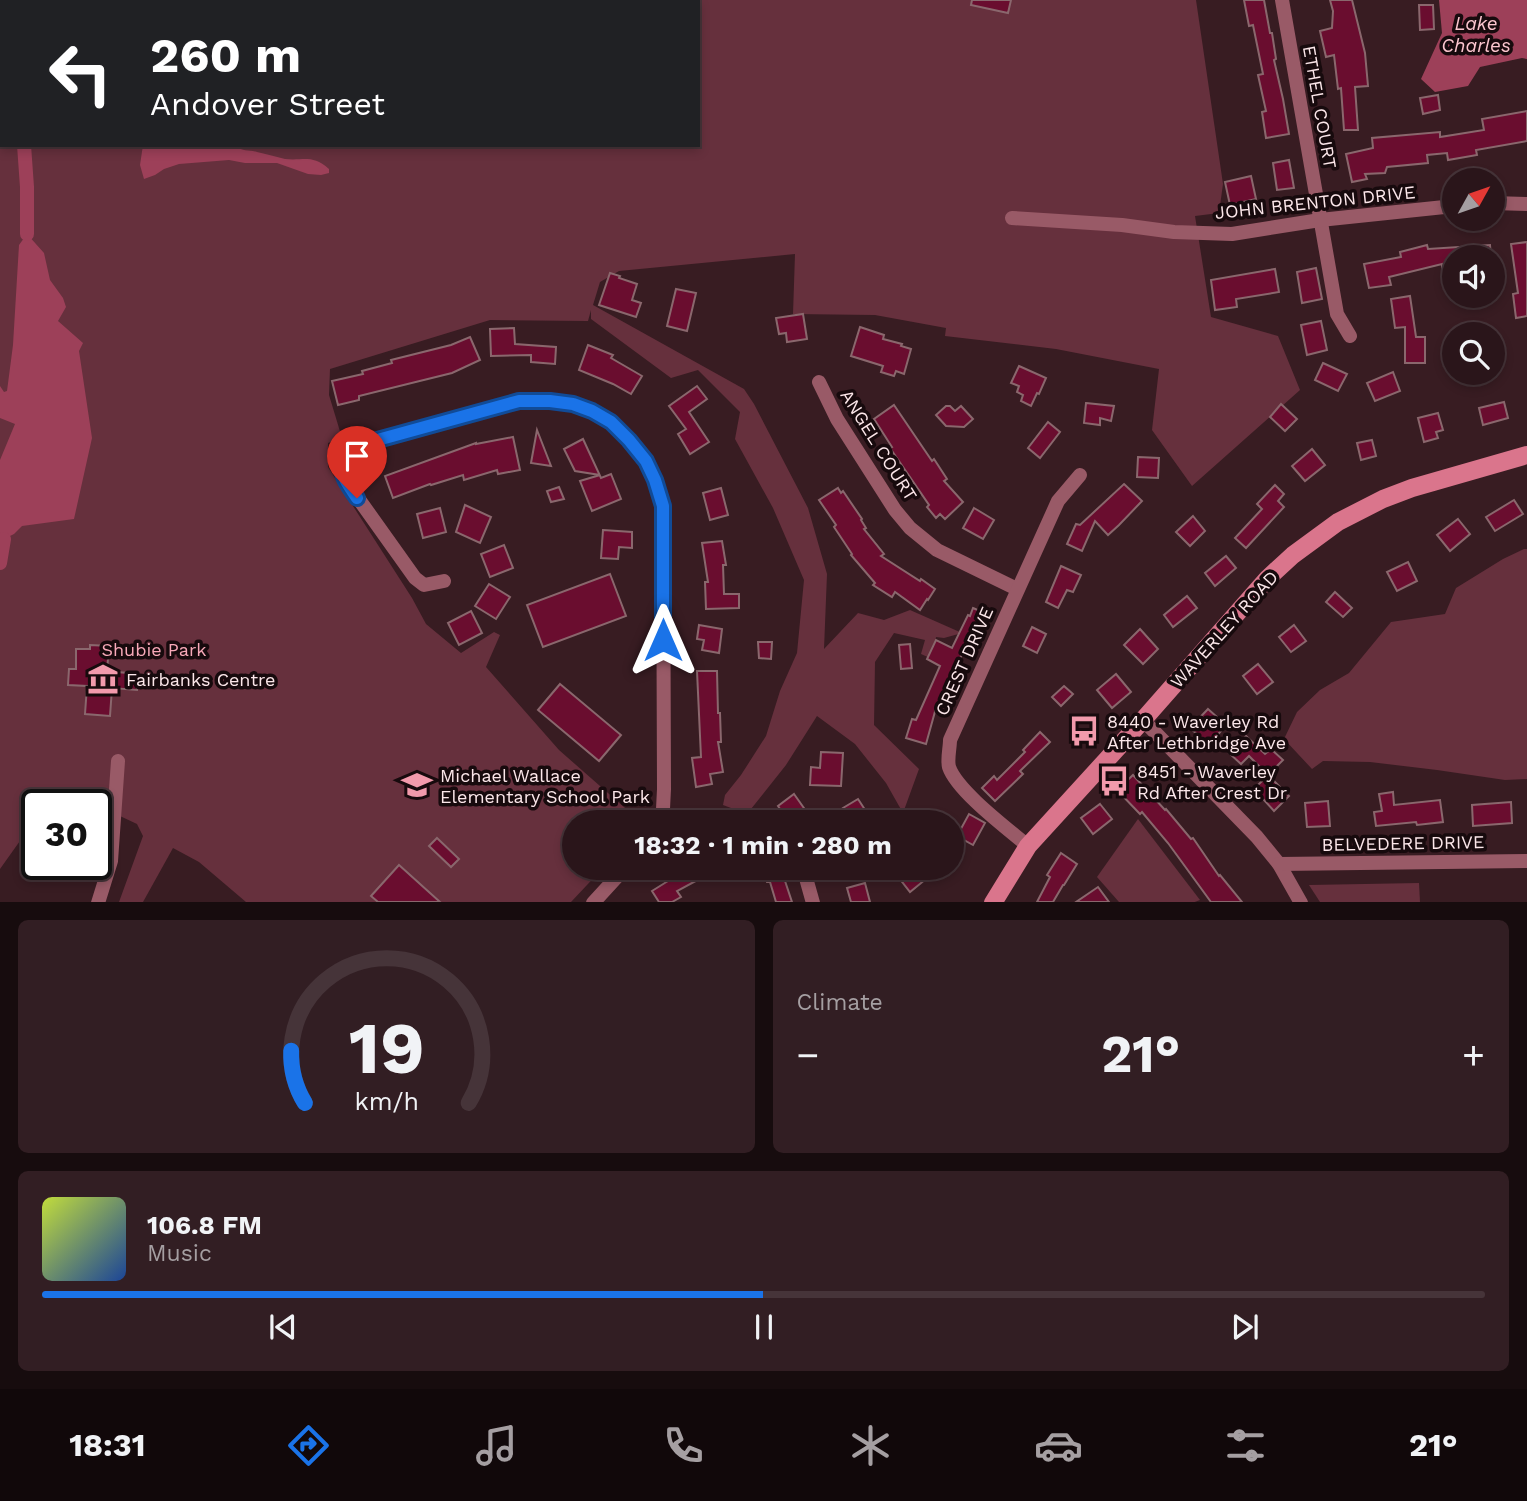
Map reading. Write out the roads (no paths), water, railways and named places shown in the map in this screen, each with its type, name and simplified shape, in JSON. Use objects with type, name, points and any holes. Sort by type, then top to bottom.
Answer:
[{"type":"main road","name":"WAVERLEY ROAD","points":[[993,902],[1028,846],[1268,578],[1293,555],[1338,522],[1383,499],[1527,455]]},
{"type":"street","name":"ETHEL COURT","points":[[1282,0],[1337,314],[1350,336]]},
{"type":"street","points":[[1505,203],[1527,204]]},
{"type":"street","name":"JOHN BRENTON DRIVE","points":[[1012,218],[1122,225],[1174,232],[1232,234],[1320,220],[1442,207]]},
{"type":"street","name":"ANGEL COURT","points":[[819,382],[837,419],[895,510],[910,528],[937,550],[1017,589]]},
{"type":"street","points":[[444,581],[424,585],[415,578],[343,477],[343,467],[348,458],[363,444],[519,401],[573,404],[611,422],[629,440],[651,470],[663,506],[663,810]]},
{"type":"street","name":"CREST DRIVE","points":[[1028,846],[955,779],[948,764],[950,740],[1058,500],[1080,475]]},
{"type":"street","points":[[1143,720],[1257,837],[1279,864],[1301,902]]},
{"type":"street","points":[[98,902],[111,861],[118,761]]},
{"type":"street","name":"BELVEDERE DRIVE","points":[[1279,864],[1527,861]]},
{"type":"street","points":[[593,902],[614,880]]},
{"type":"street","points":[[807,880],[813,902]]},
{"type":"water","name":"Lake Charles","points":[[1439,0],[1527,0],[1527,59],[1480,67],[1468,86],[1435,92],[1421,79],[1442,33]]},
{"type":"water","points":[[143,147],[239,147],[285,159],[318,161],[329,169],[329,173],[308,174],[277,163],[229,160],[179,164],[144,179],[140,165]]},
{"type":"water","points":[[27,234],[44,253],[50,280],[63,298],[66,307],[58,321],[83,343],[79,351],[92,438],[74,519],[22,526],[4,539],[0,536],[0,460],[15,424],[0,418],[0,386],[4,392],[7,391],[13,345],[19,245]]},
{"type":"waterway","points":[[24,147],[27,234]]},
{"type":"waterway","points":[[0,563],[4,539]]},
{"type":"place","name":"Fairbanks Centre","points":[[103,679]]},
{"type":"place","name":"8440 - Waverley Rd After Lethbridge Ave","points":[[1084,731]]},
{"type":"place","name":"8451 - Waverley Rd After Crest Dr","points":[[1114,781]]},
{"type":"place","name":"Michael Wallace Elementary School Park","points":[[417,785]]},
{"type":"park label","name":"Shubie Park","points":[[154,649]]}]
